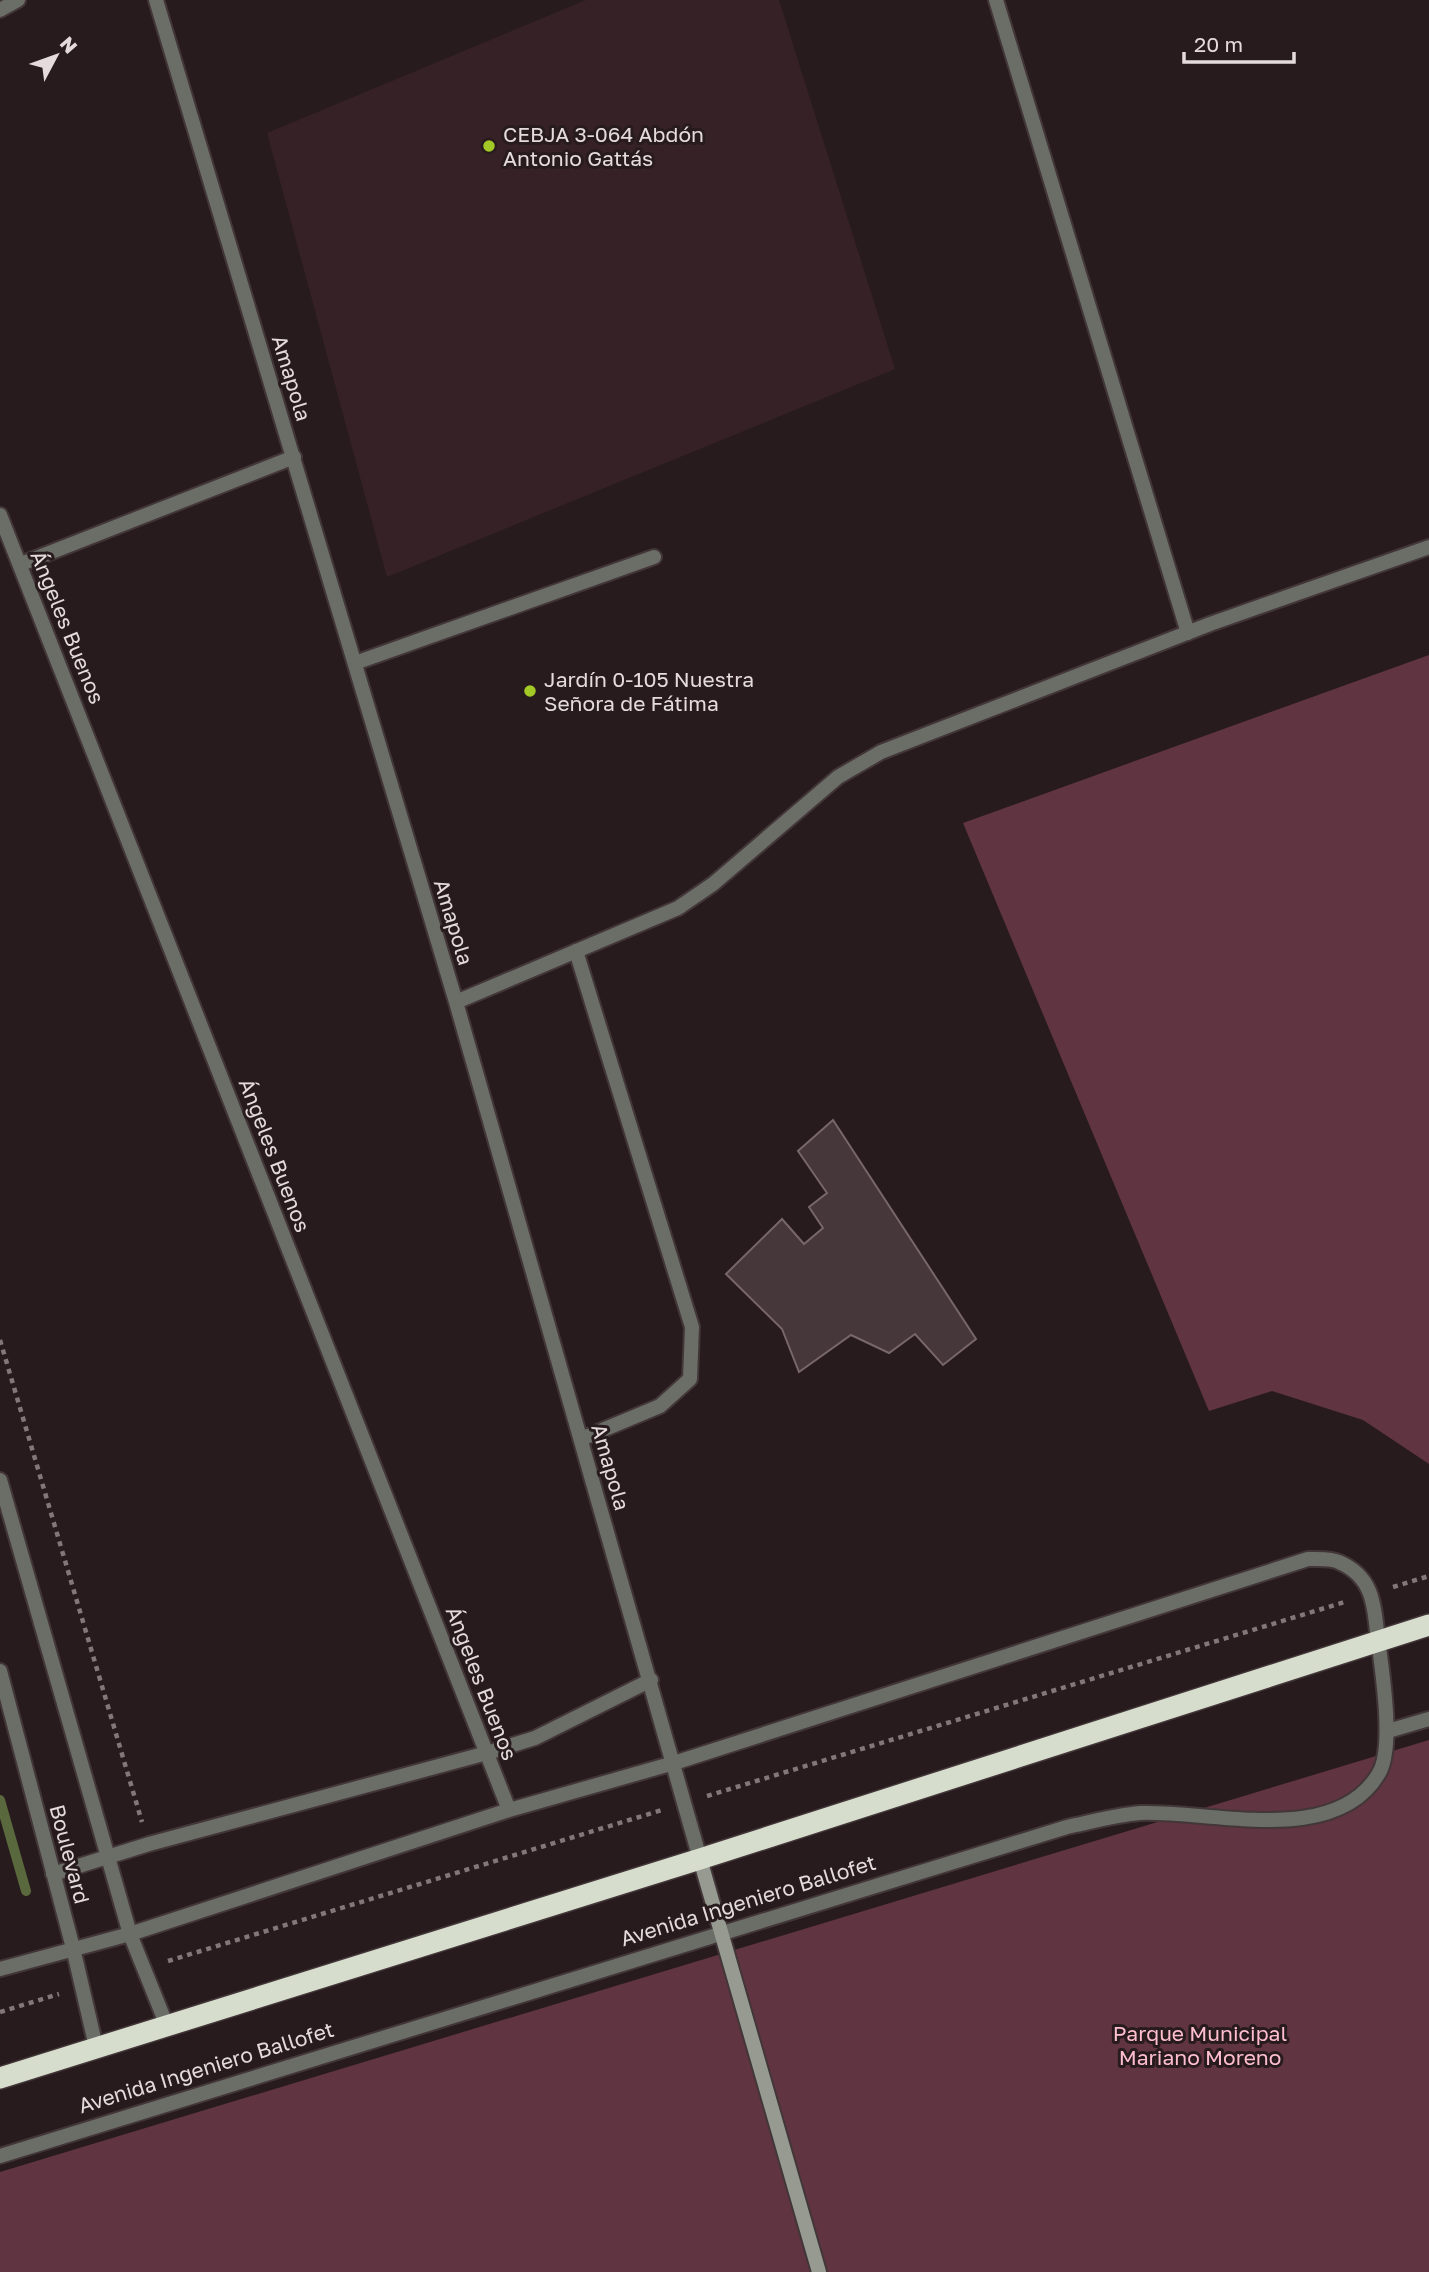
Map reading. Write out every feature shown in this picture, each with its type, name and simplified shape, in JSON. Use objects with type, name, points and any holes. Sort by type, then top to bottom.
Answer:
[{"type":"highway","points":[[0,2078],[700,1859],[1429,1625]]},
{"type":"street","points":[[0,10],[18,0]]},
{"type":"street","name":"Amapola","points":[[156,0],[456,1002],[700,1859]]},
{"type":"street","points":[[996,0],[1188,633]]},
{"type":"street","points":[[21,564],[294,457]]},
{"type":"street","name":"Ángeles Buenos","points":[[0,515],[509,1810]]},
{"type":"street","points":[[456,1002],[678,908],[713,884],[838,777],[881,751],[1188,633],[1429,547]]},
{"type":"street","points":[[355,663],[654,557]]},
{"type":"street","points":[[576,951],[692,1327],[690,1379],[660,1406],[581,1439]]},
{"type":"street","points":[[0,1480],[130,1934],[167,2025]]},
{"type":"street","name":"Avenida Ingeniero Ballofet","points":[[0,1969],[130,1934],[509,1810],[674,1763],[1308,1559],[1338,1561],[1364,1579],[1374,1603],[1388,1731],[1380,1772],[1357,1799],[1319,1816],[1250,1822],[1218,1817],[1139,1814],[1067,1827],[0,2157]]},
{"type":"street","name":"Boulevard","points":[[0,1671],[73,1948],[96,2047]]},
{"type":"street","points":[[53,1874],[149,1844],[536,1738],[651,1680]]},
{"type":"street","points":[[1388,1731],[1429,1719]]},
{"type":"street","points":[[700,1859],[819,2272]]},
{"type":"path","points":[[0,1340],[149,1844]]},
{"type":"path","points":[[144,1968],[1429,1576]]},
{"type":"path","points":[[0,2012],[82,1987]]},
{"type":"shaded area","points":[[586,0],[779,0],[895,369],[387,577],[267,133]]},
{"type":"green space","points":[[1429,655],[1429,1464],[1363,1420],[1272,1391],[1209,1411],[963,823]]},
{"type":"green space","name":"Parque Municipal Mariano Moreno","points":[[1429,1740],[1429,2272],[0,2272],[0,2172]]},
{"type":"building","points":[[833,1120],[976,1339],[943,1365],[915,1334],[889,1353],[851,1335],[799,1372],[782,1329],[726,1274],[782,1219],[804,1244],[823,1228],[809,1207],[827,1193],[798,1151]]},
{"type":"waterway","points":[[0,1800],[26,1891]]},
{"type":"place","name":"CEBJA 3-064 Abdón Antonio Gattás","points":[[489,146]]},
{"type":"place","name":"Jardín 0-105 Nuestra Señora de Fátima","points":[[530,691]]}]
